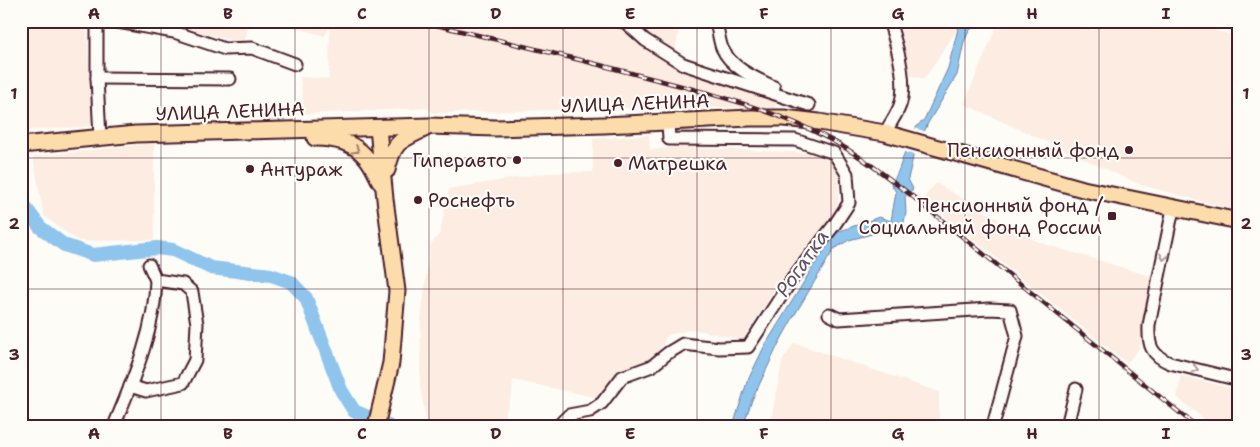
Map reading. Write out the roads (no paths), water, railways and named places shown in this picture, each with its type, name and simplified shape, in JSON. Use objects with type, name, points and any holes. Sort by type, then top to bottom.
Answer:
[{"type":"main road","name":"УЛИЦА ЛЕНИНА","points":[[24,144],[136,134],[430,126],[496,128],[784,118],[890,134],[1084,189],[1239,222]]},
{"type":"main road","points":[[384,189],[391,152],[398,142],[430,126]]},
{"type":"main road","points":[[376,426],[391,363],[397,291],[378,128]]},
{"type":"main road","points":[[224,132],[254,138],[330,138],[351,146],[364,155],[384,189]]},
{"type":"street","points":[[97,21],[100,138]]},
{"type":"street","points":[[112,21],[174,32],[226,49],[252,48],[295,64]]},
{"type":"street","points":[[621,21],[626,23],[645,40],[683,64],[809,105]]},
{"type":"street","points":[[716,21],[722,47],[731,62],[755,78],[809,105],[819,122]]},
{"type":"street","points":[[889,21],[904,85],[901,103],[890,134]]},
{"type":"street","points":[[97,78],[230,79]]},
{"type":"street","points":[[558,426],[569,415],[590,411],[602,403],[622,377],[652,366],[668,352],[683,344],[719,348],[748,347],[795,274],[835,224],[849,203],[847,174],[834,153],[795,140],[669,139],[668,123]]},
{"type":"street","points":[[1173,209],[1149,325],[1148,340],[1154,352],[1161,359],[1170,363],[1239,380]]},
{"type":"street","points":[[114,426],[130,386],[149,328],[156,293],[156,280],[149,265]]},
{"type":"street","points":[[130,386],[146,390],[183,383],[195,360],[196,324],[192,292],[183,284],[156,280]]},
{"type":"street","points":[[829,314],[839,319],[989,309],[1010,310],[1017,336],[993,426]]},
{"type":"street","points":[[1067,426],[1076,389]]},
{"type":"water","points":[[960,21],[980,21],[969,31],[964,42],[957,75],[928,123],[913,157],[908,179],[913,189],[905,197],[906,213],[903,226],[890,235],[883,228],[876,233],[849,240],[834,249],[779,343],[752,400],[743,426],[733,426],[747,382],[764,347],[832,236],[840,231],[879,217],[891,221],[896,192],[891,184],[896,177],[908,141],[917,126],[924,120],[948,68]]},
{"type":"water","points":[[1041,21],[1080,23],[1102,21],[1090,28]]},
{"type":"waterway","points":[[21,202],[40,227],[64,245],[93,255],[157,248],[173,250],[211,268],[271,275],[291,282],[306,298],[341,390],[354,411],[388,426]]},
{"type":"railway","points":[[419,21],[589,62],[717,96],[787,119],[831,140],[883,173],[1196,426]]},
{"type":"place","name":"Пенсионный фонд","points":[[1129,150]]},
{"type":"place","name":"Гиперавто","points":[[517,160]]},
{"type":"place","name":"Матрешка","points":[[618,163]]},
{"type":"place","name":"Антураж","points":[[250,169]]},
{"type":"place","name":"Роснефть","points":[[418,200]]},
{"type":"place","name":"Пенсионный фонд / Социальный фонд России","points":[[1112,216]]},
{"type":"water label","name":"Рогатка","points":[[802,263]]}]
